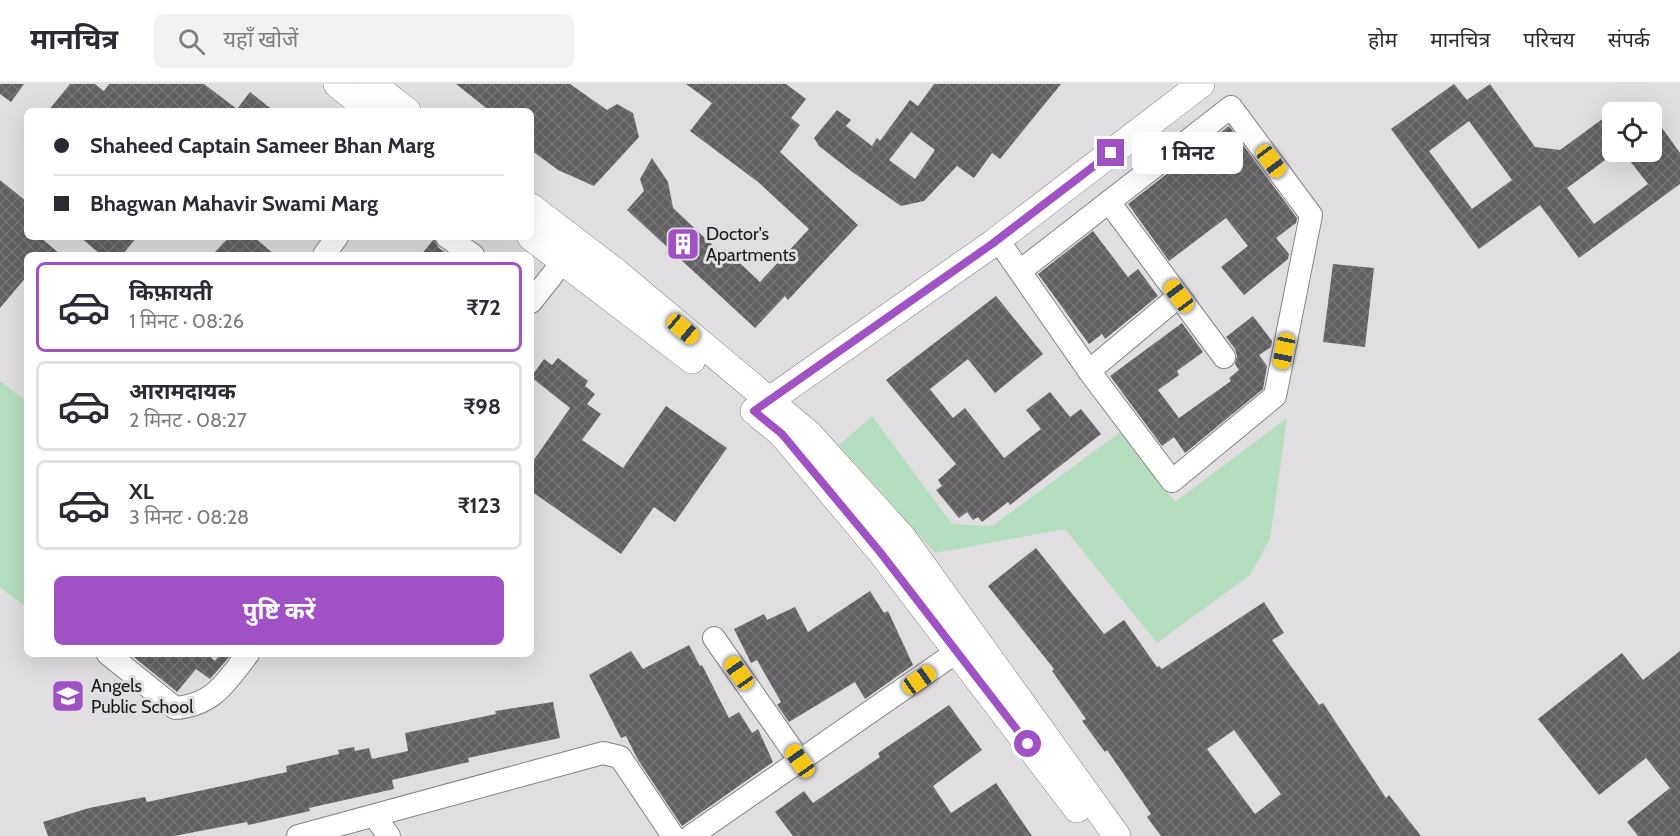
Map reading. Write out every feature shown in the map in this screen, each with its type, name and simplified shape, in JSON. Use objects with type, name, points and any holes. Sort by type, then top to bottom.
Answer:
[{"type":"street","points":[[337,84],[366,108]]},
{"type":"street","points":[[372,84],[403,108]]},
{"type":"street","points":[[761,405],[998,240],[1201,84]]},
{"type":"street","points":[[998,240],[1089,371],[1172,481],[1275,396],[1311,215],[1232,107],[1020,271]]},
{"type":"street","points":[[1109,202],[1224,357]]},
{"type":"street","points":[[534,210],[570,252],[761,405],[809,434],[903,538],[968,645],[1097,836]]},
{"type":"street","points":[[534,238],[570,252]]},
{"type":"street","points":[[451,240],[469,252]]},
{"type":"street","points":[[534,296],[570,252]]},
{"type":"street","points":[[1089,371],[1179,296]]},
{"type":"street","points":[[714,638],[800,761]]},
{"type":"street","points":[[691,836],[968,645]]},
{"type":"street","points":[[968,645],[1117,836]]},
{"type":"street","points":[[112,657],[175,708],[191,707],[216,694],[246,657]]},
{"type":"street","points":[[298,836],[375,817],[603,753],[611,753],[620,757],[674,836]]},
{"type":"street","points":[[375,817],[389,836]]},
{"type":"green space","points":[[0,381],[24,400],[24,604],[0,587]]},
{"type":"green space","points":[[872,416],[952,524],[992,526],[1122,431],[1175,502],[1287,418],[1270,539],[1250,575],[1157,643],[1065,529],[935,553],[839,445]]},
{"type":"building","points":[[0,84],[24,84],[11,102],[0,94]]},
{"type":"building","points":[[70,84],[95,84],[104,91],[109,84],[204,84],[236,108],[50,108]]},
{"type":"building","points":[[456,84],[570,84],[607,110],[617,104],[633,113],[639,137],[594,186],[558,170],[534,152],[534,108],[486,108]]},
{"type":"building","points":[[686,84],[786,84],[806,99],[791,118],[800,125],[780,152],[858,225],[788,300],[785,296],[755,328],[627,210],[644,191],[640,179],[652,158],[668,182],[673,208],[721,253],[725,249],[760,282],[809,229],[758,182],[690,131],[712,103]]},
{"type":"building","points":[[934,84],[1061,84],[1000,159],[992,153],[974,178],[957,166],[924,201],[901,206],[819,146],[814,138],[837,110],[851,120],[846,126],[872,146],[877,138],[880,141],[910,100],[918,106]],"holes":[[[911,132],[935,150],[915,179],[889,160]]]},
{"type":"building","points":[[1454,84],[1467,100],[1490,84],[1535,147],[1560,150],[1602,119],[1602,162],[1567,188],[1594,224],[1648,184],[1631,162],[1662,162],[1662,128],[1680,153],[1680,184],[1579,258],[1540,205],[1479,249],[1391,129]],"holes":[[[1469,121],[1512,180],[1472,209],[1429,151]]]},
{"type":"building","points":[[250,92],[270,108],[238,108]]},
{"type":"building","points":[[1229,126],[1297,218],[1296,223],[1276,238],[1289,254],[1288,259],[1244,295],[1221,267],[1248,246],[1226,218],[1169,261],[1128,204]]},
{"type":"building","points":[[0,180],[24,200],[24,240],[44,240],[58,252],[24,252],[24,280],[0,308]]},
{"type":"building","points":[[1093,231],[1128,277],[1138,269],[1158,296],[1105,339],[1102,334],[1089,344],[1038,274]]},
{"type":"building","points":[[84,240],[134,240],[124,252],[98,252]]},
{"type":"building","points":[[226,240],[258,240],[272,252],[215,252]]},
{"type":"building","points":[[435,240],[445,252],[423,252]]},
{"type":"building","points":[[1333,264],[1374,268],[1365,347],[1323,342]]},
{"type":"building","points":[[996,296],[1043,354],[995,393],[968,359],[930,389],[953,418],[965,408],[1004,458],[1041,429],[1026,410],[1050,392],[1070,417],[1081,409],[1101,434],[1010,505],[1008,502],[982,522],[978,517],[973,520],[967,512],[959,518],[936,490],[942,486],[938,480],[956,464],[886,380]]},
{"type":"building","points":[[1253,316],[1272,341],[1271,347],[1259,355],[1267,366],[1263,389],[1185,453],[1174,437],[1162,446],[1110,376],[1182,323],[1203,352],[1177,371],[1179,375],[1158,390],[1179,418],[1231,381],[1229,378],[1239,370],[1235,364],[1237,356],[1235,349],[1226,337]]},
{"type":"building","points":[[558,358],[588,381],[585,386],[595,394],[587,404],[601,414],[582,440],[623,468],[666,406],[727,448],[675,522],[654,507],[621,554],[534,493],[534,460],[570,408],[534,379],[534,373],[544,359],[552,365]]},
{"type":"building","points":[[1036,548],[1104,634],[1124,620],[1157,667],[1162,669],[1264,602],[1284,633],[1272,640],[1319,705],[1323,703],[1386,798],[1389,795],[1421,836],[1161,836],[1147,817],[1151,814],[1107,750],[1105,752],[1082,721],[1086,719],[1052,671],[1054,669],[988,586]],"holes":[[[1234,730],[1281,794],[1255,814],[1207,749]]]},
{"type":"building","points":[[870,591],[884,613],[888,611],[913,665],[865,699],[855,682],[789,722],[777,705],[781,702],[757,660],[751,663],[734,629],[764,614],[767,620],[795,607],[808,632]]},
{"type":"building","points":[[689,645],[729,718],[739,712],[752,733],[758,729],[773,762],[682,826],[638,760],[626,736],[621,738],[589,675],[631,651],[643,669]]},
{"type":"building","points":[[1680,651],[1680,836],[1638,836],[1627,822],[1670,788],[1646,758],[1599,795],[1538,719],[1622,653],[1643,680]]},
{"type":"building","points":[[134,657],[210,657],[215,661],[218,657],[229,657],[210,679],[196,669],[177,692]]},
{"type":"building","points":[[553,702],[560,738],[468,758],[469,762],[392,780],[394,789],[309,808],[310,811],[248,825],[247,822],[174,836],[48,836],[43,822],[89,808],[145,797],[147,802],[287,772],[286,766],[339,754],[338,750],[354,747],[355,751],[369,748],[372,759],[408,751],[405,733],[496,714],[495,711]]},
{"type":"building","points":[[949,705],[982,750],[933,786],[951,813],[996,783],[1032,836],[793,836],[775,812],[804,791],[813,803],[880,757],[878,753]]},
{"type":"place","name":"Doctor's Apartments","points":[[683,244]]},
{"type":"place","name":"Angels Public School","points":[[68,696]]},
{"type":"route","points":[[1028,744],[880,552],[782,434],[754,411],[767,399],[992,244],[1111,153]]}]
